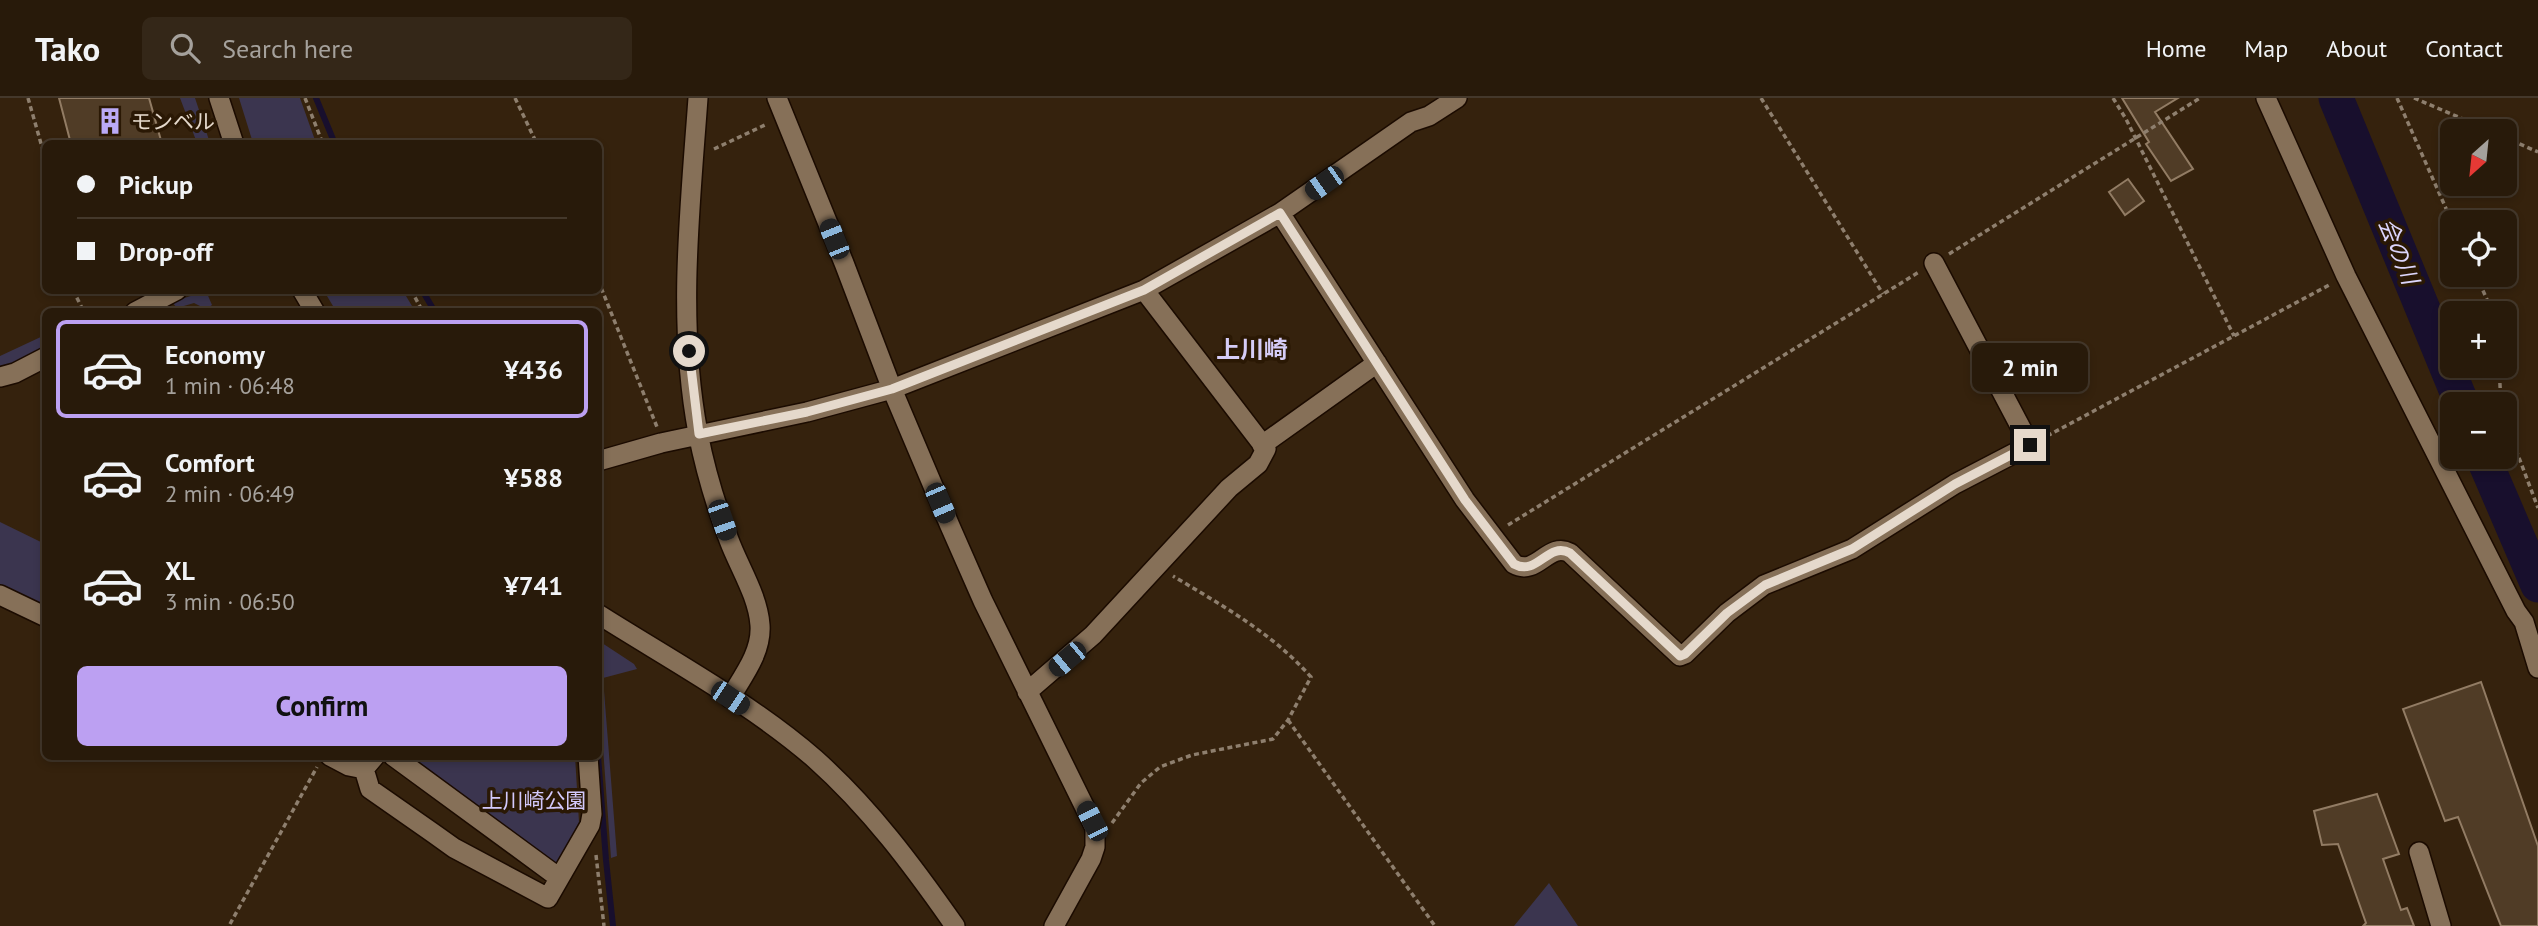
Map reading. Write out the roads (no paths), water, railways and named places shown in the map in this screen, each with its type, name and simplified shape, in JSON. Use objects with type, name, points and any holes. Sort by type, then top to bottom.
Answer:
[{"type":"street","points":[[219,98],[233,140]]},
{"type":"street","points":[[698,98],[687,302],[690,366],[699,434],[716,501],[761,629],[757,651],[730,698]]},
{"type":"street","points":[[776,98],[892,389],[977,589],[1092,821],[1096,834],[1091,859],[1054,926]]},
{"type":"street","points":[[602,460],[661,443],[807,412],[892,389],[1144,290],[1280,213],[1411,122],[1429,116],[1457,98]]},
{"type":"street","points":[[2266,98],[2346,276],[2524,622],[2538,668]]},
{"type":"street","points":[[1280,213],[1465,500],[1514,564],[1521,568],[1530,568],[1556,550],[1563,549],[1680,656],[1727,613],[1765,585],[1852,549],[1955,484],[2030,445],[1934,263]]},
{"type":"street","points":[[1027,692],[1093,635],[1229,488],[1258,464],[1265,454],[1266,449],[1144,290]]},
{"type":"street","points":[[143,308],[169,294]]},
{"type":"street","points":[[0,377],[15,373],[42,359]]},
{"type":"street","points":[[1262,444],[1377,363]]},
{"type":"street","points":[[0,595],[42,615]]},
{"type":"street","points":[[602,617],[730,698],[794,743],[848,790],[891,839],[956,926]]},
{"type":"street","points":[[332,760],[349,766],[369,762],[370,789],[454,848],[548,898],[590,825],[592,814],[588,760]]},
{"type":"street","points":[[398,760],[558,877]]},
{"type":"street","points":[[2418,852],[2441,926]]},
{"type":"waterway","points":[[316,98],[333,140]]},
{"type":"waterway","name":"会の川","points":[[2336,98],[2457,392]]},
{"type":"waterway","points":[[424,294],[433,308]]},
{"type":"waterway","name":"会の川","points":[[2488,469],[2538,585]]},
{"type":"waterway","points":[[598,760],[613,926]]},
{"type":"place","name":"モンベル","points":[[110,121]]},
{"type":"district","name":"上川崎","points":[[1252,349]]},
{"type":"park label","name":"上川崎公園","points":[[534,800]]}]
